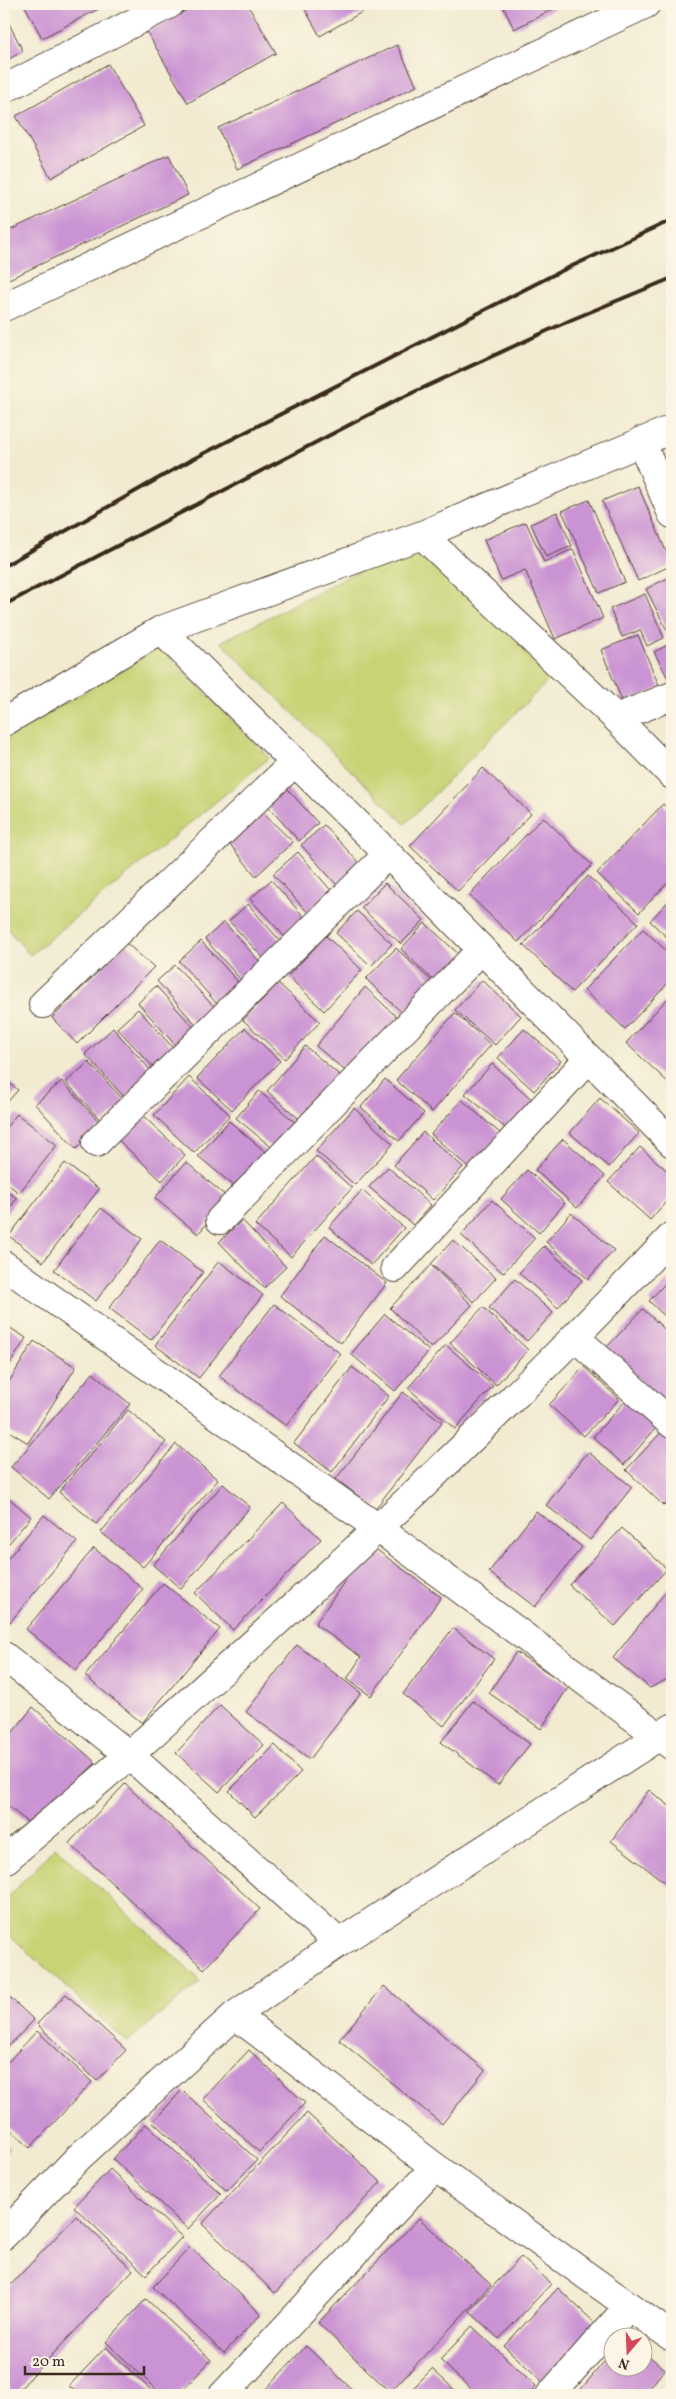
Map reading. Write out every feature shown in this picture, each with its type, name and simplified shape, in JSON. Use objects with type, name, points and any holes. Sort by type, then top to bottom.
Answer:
[{"type":"street","points":[[4,88],[170,4]]},
{"type":"street","points":[[4,307],[646,4]]},
{"type":"street","points":[[4,722],[161,630],[422,535],[672,429]]},
{"type":"street","points":[[641,441],[672,514]]},
{"type":"street","points":[[422,535],[616,718],[672,775]]},
{"type":"street","points":[[161,630],[388,854],[672,1143]]},
{"type":"street","points":[[616,718],[672,696]]},
{"type":"street","points":[[43,1004],[295,762]]},
{"type":"street","points":[[96,1143],[388,854]]},
{"type":"street","points":[[220,1220],[481,950]]},
{"type":"street","points":[[395,1268],[588,1059]]},
{"type":"street","points":[[4,1861],[129,1755],[378,1528],[576,1338],[672,1236]]},
{"type":"street","points":[[4,1265],[378,1528],[667,1737],[339,1943],[235,2015],[78,2158],[4,2235]]},
{"type":"street","points":[[576,1338],[672,1424]]},
{"type":"street","points":[[4,1656],[129,1755],[339,1943]]},
{"type":"street","points":[[235,2015],[435,2167],[672,2337]]},
{"type":"street","points":[[223,2395],[435,2167]]},
{"type":"street","points":[[550,2395],[629,2306]]},
{"type":"green space","points":[[420,539],[556,673],[405,824],[221,642]]},
{"type":"green space","points":[[160,647],[269,758],[30,955],[4,925],[4,740]]},
{"type":"green space","points":[[55,1847],[201,1981],[127,2042],[4,1930],[4,1902]]},
{"type":"building","points":[[24,4],[108,4],[42,38]]},
{"type":"building","points":[[198,4],[247,4],[276,53],[188,103],[147,32]]},
{"type":"building","points":[[302,4],[376,4],[320,36]]},
{"type":"building","points":[[502,4],[563,4],[514,29]]},
{"type":"building","points":[[4,14],[23,51],[4,62]]},
{"type":"building","points":[[397,45],[417,86],[237,169],[218,128]]},
{"type":"building","points":[[108,64],[144,126],[51,178],[16,116]]},
{"type":"building","points":[[169,155],[188,195],[9,279],[4,268],[4,233]]},
{"type":"building","points":[[672,465],[672,483],[665,468]]},
{"type":"building","points":[[638,486],[672,565],[638,581],[602,501]]},
{"type":"building","points":[[589,500],[625,582],[599,593],[562,511]]},
{"type":"building","points":[[557,512],[572,546],[546,557],[531,524]]},
{"type":"building","points":[[526,522],[544,562],[573,549],[603,618],[555,639],[525,570],[501,580],[484,540]]},
{"type":"building","points":[[672,576],[672,640],[646,589]]},
{"type":"building","points":[[645,594],[664,638],[647,646],[640,630],[622,637],[610,609]]},
{"type":"building","points":[[638,635],[660,688],[623,703],[601,650]]},
{"type":"building","points":[[672,643],[672,683],[671,684],[654,652]]},
{"type":"building","points":[[483,768],[531,814],[458,891],[410,846]]},
{"type":"building","points":[[283,784],[318,823],[299,841],[264,802]]},
{"type":"building","points":[[663,804],[672,813],[672,878],[639,913],[597,873]]},
{"type":"building","points":[[263,813],[293,842],[256,876],[228,842]]},
{"type":"building","points":[[543,817],[592,865],[518,942],[469,895]]},
{"type":"building","points":[[324,825],[360,864],[337,885],[301,845]]},
{"type":"building","points":[[298,852],[334,894],[310,915],[273,874]]},
{"type":"building","points":[[588,876],[638,923],[572,992],[523,945]]},
{"type":"building","points":[[271,880],[305,918],[285,937],[250,899]]},
{"type":"building","points":[[385,883],[424,920],[401,944],[361,908]]},
{"type":"building","points":[[672,897],[672,942],[650,921]]},
{"type":"building","points":[[248,904],[282,943],[265,960],[229,921]]},
{"type":"building","points":[[357,911],[392,944],[371,966],[336,933]]},
{"type":"building","points":[[224,922],[261,963],[241,980],[205,939]]},
{"type":"building","points":[[425,923],[464,959],[439,986],[401,949]]},
{"type":"building","points":[[643,929],[672,956],[672,979],[625,1029],[584,990]]},
{"type":"building","points":[[326,936],[362,970],[324,1011],[288,976]]},
{"type":"building","points":[[201,941],[241,985],[218,1005],[179,961]]},
{"type":"building","points":[[126,943],[154,967],[77,1044],[52,1018]]},
{"type":"building","points":[[396,948],[439,988],[409,1019],[366,979]]},
{"type":"building","points":[[175,965],[216,1009],[197,1026],[157,981]]},
{"type":"building","points":[[482,980],[521,1016],[495,1045],[455,1010]]},
{"type":"building","points":[[278,983],[320,1022],[285,1059],[243,1020]]},
{"type":"building","points":[[156,986],[196,1030],[177,1047],[138,1003]]},
{"type":"building","points":[[365,987],[403,1023],[350,1075],[316,1046]]},
{"type":"building","points":[[672,994],[672,1086],[626,1043]]},
{"type":"building","points":[[138,1009],[175,1050],[155,1069],[117,1028]]},
{"type":"building","points":[[455,1013],[491,1045],[432,1112],[396,1080]]},
{"type":"building","points":[[113,1028],[153,1073],[125,1098],[85,1054]]},
{"type":"building","points":[[245,1028],[280,1061],[232,1110],[197,1078]]},
{"type":"building","points":[[524,1029],[561,1061],[534,1091],[498,1058]]},
{"type":"building","points":[[305,1046],[343,1078],[304,1123],[267,1091]]},
{"type":"building","points":[[89,1062],[126,1103],[103,1123],[66,1082]]},
{"type":"building","points":[[492,1064],[536,1103],[510,1132],[465,1094]]},
{"type":"building","points":[[189,1077],[230,1115],[194,1153],[154,1115]]},
{"type":"building","points":[[4,1078],[18,1090],[4,1106]]},
{"type":"building","points":[[385,1079],[424,1113],[399,1141],[361,1107]]},
{"type":"building","points":[[62,1081],[102,1125],[76,1149],[35,1104]]},
{"type":"building","points":[[259,1091],[298,1125],[276,1151],[236,1118]]},
{"type":"building","points":[[600,1098],[639,1133],[609,1167],[570,1133]]},
{"type":"building","points":[[462,1100],[501,1134],[470,1169],[431,1134]]},
{"type":"building","points":[[354,1108],[393,1144],[355,1185],[316,1151]]},
{"type":"building","points":[[138,1111],[185,1155],[162,1181],[114,1136]]},
{"type":"building","points":[[17,1114],[57,1145],[19,1193],[4,1181],[4,1130]]},
{"type":"building","points":[[229,1121],[269,1155],[239,1190],[198,1156]]},
{"type":"building","points":[[423,1132],[463,1167],[433,1200],[394,1165]]},
{"type":"building","points":[[563,1139],[605,1176],[577,1208],[535,1170]]},
{"type":"building","points":[[640,1147],[672,1175],[672,1195],[650,1220],[608,1182]]},
{"type":"building","points":[[316,1156],[352,1188],[291,1257],[255,1225]]},
{"type":"building","points":[[186,1162],[228,1198],[198,1234],[155,1198]]},
{"type":"building","points":[[65,1163],[99,1189],[43,1262],[9,1236]]},
{"type":"building","points":[[388,1167],[431,1205],[413,1225],[369,1187]]},
{"type":"building","points":[[527,1170],[565,1203],[539,1233],[501,1199]]},
{"type":"building","points":[[4,1189],[17,1198],[4,1217]]},
{"type":"building","points":[[362,1190],[404,1228],[371,1265],[329,1227]]},
{"type":"building","points":[[492,1200],[535,1238],[503,1273],[461,1235]]},
{"type":"building","points":[[101,1208],[142,1239],[96,1301],[54,1270]]},
{"type":"building","points":[[571,1213],[614,1250],[588,1279],[546,1242]]},
{"type":"building","points":[[242,1220],[286,1267],[264,1288],[219,1242]]},
{"type":"building","points":[[325,1235],[387,1283],[341,1343],[280,1296]]},
{"type":"building","points":[[160,1240],[203,1272],[151,1340],[109,1308]]},
{"type":"building","points":[[453,1240],[496,1278],[474,1302],[431,1264]]},
{"type":"building","points":[[544,1246],[582,1280],[558,1308],[519,1273]]},
{"type":"building","points":[[219,1261],[263,1295],[199,1378],[155,1345]]},
{"type":"building","points":[[431,1265],[472,1305],[431,1348],[390,1308]]},
{"type":"building","points":[[672,1276],[672,1323],[649,1301]]},
{"type":"building","points":[[515,1279],[553,1313],[527,1341],[489,1308]]},
{"type":"building","points":[[274,1304],[341,1354],[286,1426],[219,1376]]},
{"type":"building","points":[[483,1307],[528,1350],[496,1385],[450,1343]]},
{"type":"building","points":[[643,1309],[672,1336],[672,1410],[605,1349]]},
{"type":"building","points":[[385,1314],[429,1351],[395,1391],[351,1354]]},
{"type":"building","points":[[4,1324],[26,1338],[4,1374]]},
{"type":"building","points":[[34,1341],[76,1367],[28,1443],[4,1428],[4,1390]]},
{"type":"building","points":[[446,1345],[493,1386],[455,1429],[408,1388]]},
{"type":"building","points":[[352,1367],[389,1396],[332,1472],[294,1443]]},
{"type":"building","points":[[584,1367],[619,1399],[584,1436],[549,1405]]},
{"type":"building","points":[[93,1373],[130,1404],[49,1499],[11,1467]]},
{"type":"building","points":[[403,1392],[442,1422],[375,1509],[336,1479]]},
{"type":"building","points":[[625,1401],[656,1428],[624,1465],[593,1437]]},
{"type":"building","points":[[128,1410],[166,1442],[96,1524],[59,1492]]},
{"type":"building","points":[[666,1427],[672,1433],[672,1497],[664,1506],[626,1470]]},
{"type":"building","points":[[176,1444],[218,1480],[143,1567],[101,1532]]},
{"type":"building","points":[[588,1452],[632,1487],[590,1540],[546,1505]]},
{"type":"building","points":[[223,1484],[250,1507],[181,1589],[153,1565]]},
{"type":"building","points":[[4,1494],[31,1517],[4,1549]]},
{"type":"building","points":[[283,1503],[321,1539],[233,1630],[195,1593]]},
{"type":"building","points":[[536,1511],[582,1547],[535,1607],[489,1572]]},
{"type":"building","points":[[44,1515],[77,1542],[5,1628],[4,1563]]},
{"type":"building","points":[[622,1528],[667,1569],[615,1626],[569,1585]]},
{"type":"building","points":[[370,1545],[441,1597],[371,1696],[347,1679],[361,1657],[315,1624]]},
{"type":"building","points":[[94,1548],[143,1589],[76,1670],[26,1629]]},
{"type":"building","points":[[163,1583],[220,1629],[142,1723],[85,1676]]},
{"type":"building","points":[[672,1584],[672,1677],[650,1688],[613,1658]]},
{"type":"building","points":[[453,1628],[494,1659],[444,1726],[403,1694]]},
{"type":"building","points":[[297,1645],[361,1693],[310,1759],[246,1712]]},
{"type":"building","points":[[516,1652],[569,1686],[541,1729],[489,1693]]},
{"type":"building","points":[[473,1701],[530,1744],[498,1785],[441,1742]]},
{"type":"building","points":[[220,1705],[264,1745],[219,1792],[176,1753]]},
{"type":"building","points":[[33,1707],[96,1763],[30,1824],[4,1803],[4,1743]]},
{"type":"building","points":[[275,1745],[301,1772],[255,1817],[229,1791]]},
{"type":"building","points":[[125,1784],[260,1909],[204,1969],[69,1843]]},
{"type":"building","points":[[649,1790],[672,1808],[672,1888],[611,1841]]},
{"type":"building","points":[[384,1986],[485,2070],[442,2124],[339,2040]]},
{"type":"building","points":[[4,1992],[34,2020],[4,2051]]},
{"type":"building","points":[[66,1994],[126,2050],[97,2081],[37,2024]]},
{"type":"building","points":[[37,2031],[92,2082],[30,2148],[4,2123],[4,2066]]},
{"type":"building","points":[[249,2050],[305,2103],[259,2152],[203,2099]]},
{"type":"building","points":[[182,2090],[257,2160],[227,2191],[153,2122]]},
{"type":"building","points":[[307,2113],[381,2182],[275,2293],[202,2224]]},
{"type":"building","points":[[146,2124],[221,2194],[188,2229],[113,2159]]},
{"type":"building","points":[[4,2143],[9,2148],[4,2153]]},
{"type":"building","points":[[110,2169],[182,2237],[146,2275],[74,2207]]},
{"type":"building","points":[[76,2216],[133,2270],[14,2395],[4,2395],[4,2292]]},
{"type":"building","points":[[419,2218],[491,2285],[390,2392],[318,2323]]},
{"type":"building","points":[[190,2247],[261,2314],[224,2353],[153,2287]]},
{"type":"building","points":[[521,2257],[551,2284],[499,2339],[469,2311]]},
{"type":"building","points":[[558,2288],[597,2325],[543,2382],[504,2346]]},
{"type":"building","points":[[146,2299],[211,2360],[178,2395],[162,2395],[106,2342]]},
{"type":"building","points":[[472,2326],[536,2386],[527,2395],[477,2395],[440,2360]]},
{"type":"building","points":[[306,2346],[358,2395],[267,2395],[263,2392]]},
{"type":"building","points":[[106,2347],[156,2395],[79,2395],[69,2386]]},
{"type":"building","points":[[654,2360],[665,2369],[644,2395],[576,2395],[604,2362],[604,2376],[654,2376]]},
{"type":"building","points":[[432,2369],[460,2395],[406,2395]]},
{"type":"building","points":[[672,2384],[672,2395],[663,2395]]},
{"type":"railway","points":[[4,566],[189,461],[557,273],[672,220]]},
{"type":"railway","points":[[4,605],[399,399],[573,319],[672,278]]}]
